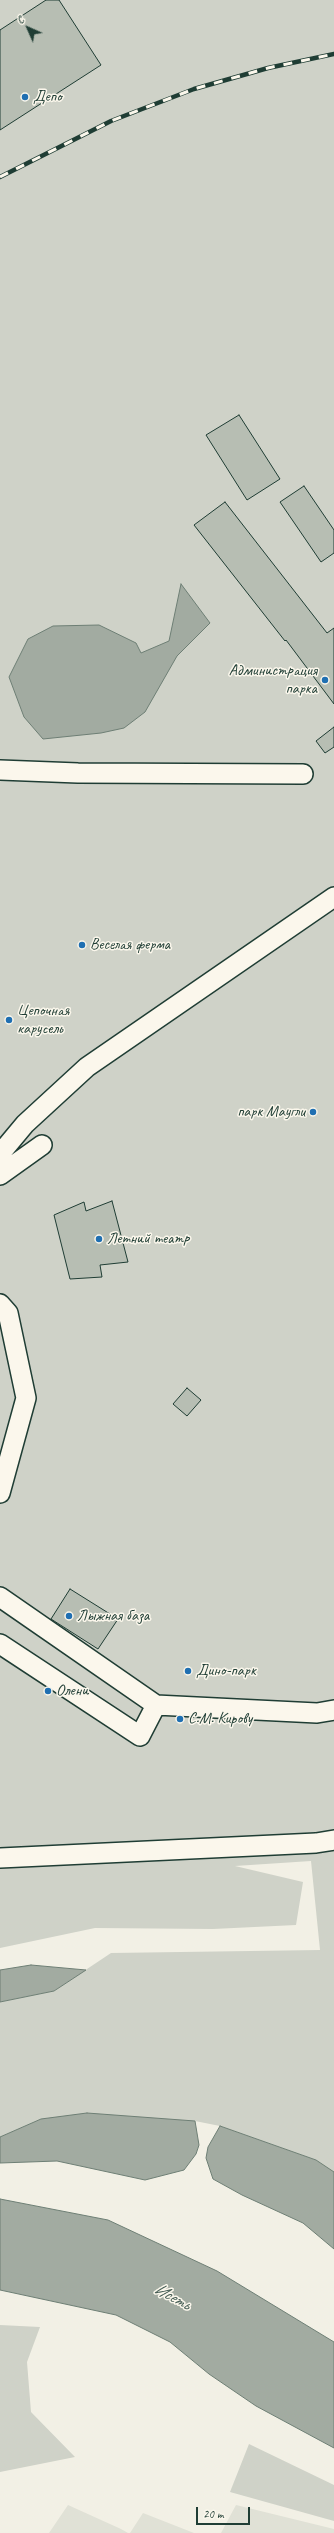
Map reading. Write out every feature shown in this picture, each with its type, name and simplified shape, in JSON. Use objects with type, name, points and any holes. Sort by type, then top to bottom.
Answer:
[{"type":"street","points":[[0,770],[122,774],[303,774]]},
{"type":"street","points":[[0,1154],[25,1124],[87,1067],[334,897]]},
{"type":"street","points":[[0,1175],[42,1145]]},
{"type":"street","points":[[0,1304],[8,1314],[26,1398],[0,1493]]},
{"type":"street","points":[[0,1597],[156,1705],[317,1713],[334,1710]]},
{"type":"street","points":[[0,1644],[140,1736],[156,1705]]},
{"type":"street","points":[[0,1858],[316,1843],[334,1840]]},
{"type":"shaded area","points":[[0,0],[334,0],[334,2172],[316,2160],[220,2126],[195,2121],[41,2119],[0,2137],[0,2002],[54,1991],[111,1953],[320,1950],[311,1861],[235,1866],[303,1882],[296,1925],[213,1929],[95,1928],[0,1948]]},
{"type":"shaded area","points":[[0,2325],[40,2327],[27,2362],[31,2412],[75,2457],[0,2472]]},
{"type":"shaded area","points":[[249,2444],[334,2485],[334,2521],[230,2492]]},
{"type":"shaded area","points":[[68,2505],[121,2529],[128,2533],[49,2533]]},
{"type":"shaded area","points":[[236,2505],[334,2529],[334,2533],[221,2533]]},
{"type":"shaded area","points":[[143,2513],[194,2533],[130,2533]]},
{"type":"water","points":[[181,584],[210,623],[177,656],[145,712],[124,728],[101,733],[43,739],[24,717],[9,677],[28,639],[53,626],[99,625],[136,643],[141,653],[169,641]]},
{"type":"water","points":[[31,1965],[86,1970],[54,1991],[0,2002],[0,1970]]},
{"type":"water","points":[[87,2113],[195,2121],[199,2145],[196,2154],[184,2170],[145,2180],[57,2161],[0,2163],[0,2137],[41,2119]]},
{"type":"water","points":[[220,2126],[316,2160],[334,2172],[334,2249],[303,2223],[242,2195],[213,2179],[206,2158],[208,2147]]},
{"type":"water","name":"Исеть","points":[[0,2199],[108,2220],[217,2271],[334,2342],[334,2448],[256,2406],[209,2374],[170,2342],[116,2315],[0,2290]]},
{"type":"building","name":"Депо","points":[[46,0],[59,0],[101,65],[0,130],[0,30]]},
{"type":"building","points":[[239,415],[280,479],[247,500],[206,435]]},
{"type":"building","points":[[304,486],[334,530],[334,553],[321,562],[280,502]]},
{"type":"building","points":[[225,502],[327,633],[334,628],[334,704],[286,640],[285,641],[194,525]]},
{"type":"building","name":"Администрация парка","points":[[334,727],[334,747],[325,753],[316,741]]},
{"type":"building","name":"Летний театр","points":[[112,1201],[128,1262],[100,1265],[102,1277],[70,1279],[54,1215],[84,1202],[86,1211]]},
{"type":"building","points":[[187,1388],[201,1400],[187,1416],[173,1404]]},
{"type":"building","points":[[70,1589],[118,1619],[98,1649],[51,1619]]},
{"type":"railway","points":[[0,177],[111,121],[194,89],[268,68],[334,54]]},
{"type":"place","name":"Депо","points":[[25,97]]},
{"type":"place","name":"Администрация парка","points":[[325,680]]},
{"type":"place","name":"Веселая ферма","points":[[82,945]]},
{"type":"place","name":"Цепочная карусель","points":[[9,1020]]},
{"type":"place","name":"парк Маугли","points":[[313,1112]]},
{"type":"place","name":"Летний театр","points":[[99,1239]]},
{"type":"place","name":"Лыжная база","points":[[69,1616]]},
{"type":"place","name":"Дино-парк","points":[[188,1671]]},
{"type":"place","name":"Олени","points":[[48,1691]]},
{"type":"place","name":"С.М. Кирову","points":[[180,1719]]}]
